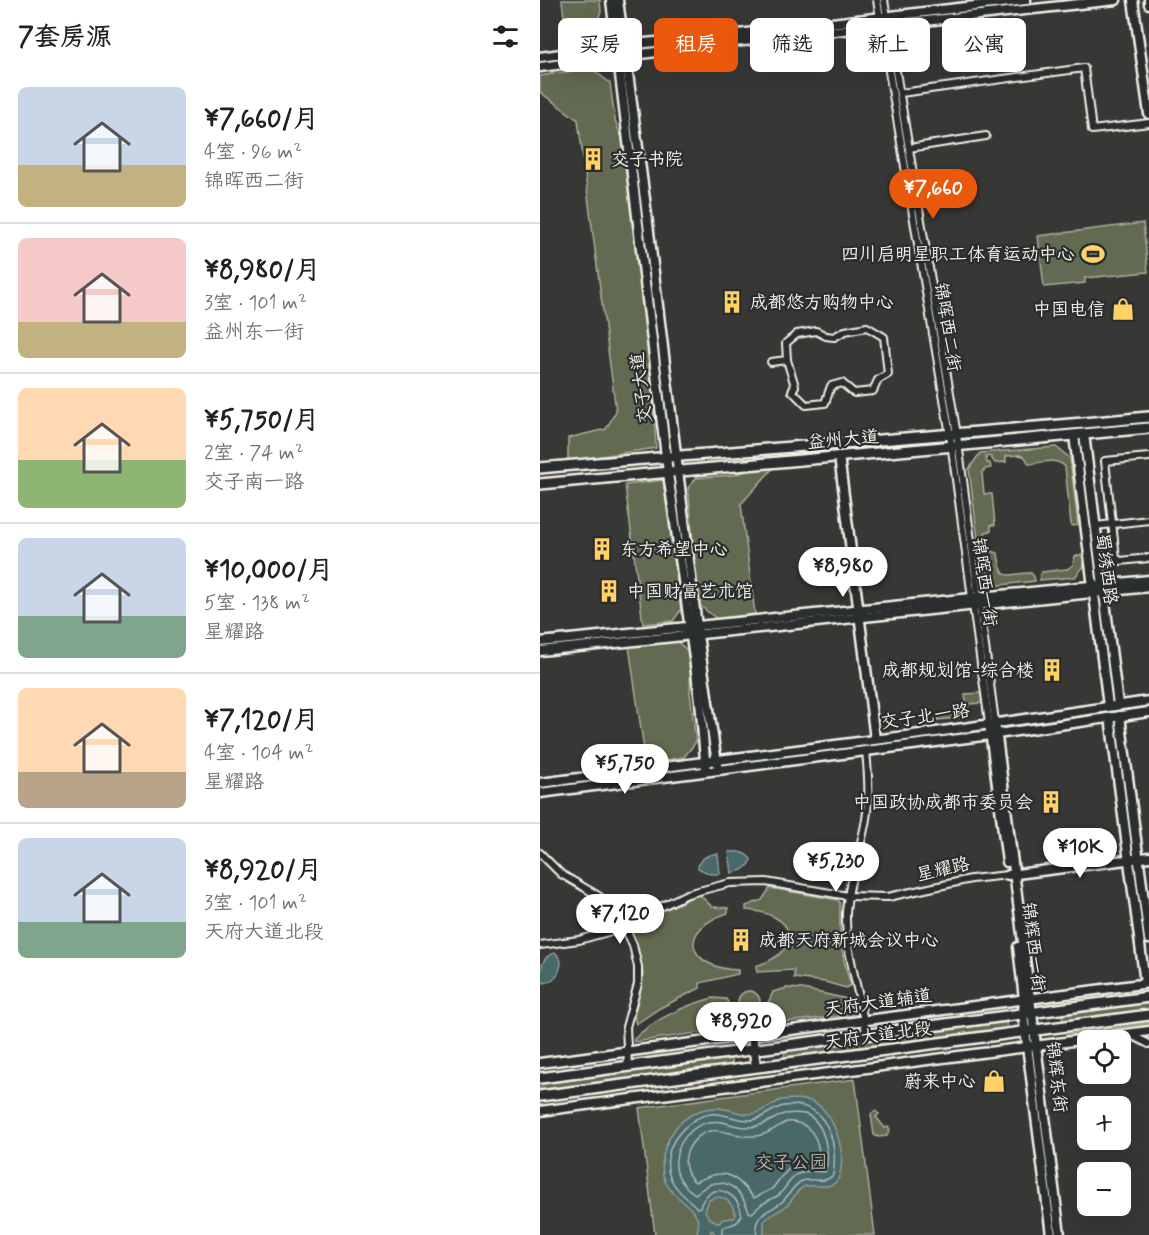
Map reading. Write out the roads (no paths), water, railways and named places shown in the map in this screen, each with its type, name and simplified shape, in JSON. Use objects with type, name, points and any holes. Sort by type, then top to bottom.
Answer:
[{"type":"main road","name":"益州大道","points":[[540,484],[839,456],[1149,417]]},
{"type":"main road","name":"益州大道","points":[[540,468],[671,456],[1079,434],[1149,428]]},
{"type":"main road","name":"天府大道北段","points":[[540,1078],[1149,997]]},
{"type":"main road","name":"天府大道北段","points":[[540,1096],[1149,1016]]},
{"type":"street","name":"交子大道","points":[[611,0],[615,18]]},
{"type":"street","name":"交子大道","points":[[618,0],[619,18]]},
{"type":"street","name":"锦晖西二街","points":[[877,0],[883,18]]},
{"type":"street","name":"锦晖西二街","points":[[884,0],[884,18]]},
{"type":"street","points":[[904,18],[1026,0]]},
{"type":"street","points":[[917,18],[1116,0]]},
{"type":"street","points":[[1133,0],[1149,114]]},
{"type":"street","points":[[642,44],[846,24]]},
{"type":"street","points":[[642,54],[846,26]]},
{"type":"street","points":[[540,57],[558,55]]},
{"type":"street","points":[[540,67],[558,65]]},
{"type":"street","points":[[901,93],[1084,68],[1092,130],[1149,123]]},
{"type":"street","name":"交子大道","points":[[624,72],[694,630],[718,770]]},
{"type":"street","name":"锦晖西二街","points":[[893,72],[954,440]]},
{"type":"street","name":"锦晖西二街","points":[[896,72],[954,440]]},
{"type":"street","points":[[909,148],[986,136]]},
{"type":"street","points":[[867,327],[884,336],[888,374],[878,380],[873,391],[854,393],[842,383],[831,386],[825,403],[806,405],[792,392],[795,386],[788,360],[786,343],[797,334],[816,331],[834,337],[845,331],[867,327]]},
{"type":"street","points":[[771,362],[788,360]]},
{"type":"street","name":"蜀绣西路","points":[[1079,434],[1095,526],[1118,705]]},
{"type":"street","name":"蜀绣西路","points":[[1079,434],[1093,589],[1108,706]]},
{"type":"street","name":"锦晖西一街","points":[[954,440],[992,723]]},
{"type":"street","points":[[839,456],[875,739]]},
{"type":"street","points":[[1149,457],[1105,461],[1116,558],[1120,561],[1149,558]]},
{"type":"street","points":[[1095,526],[1149,520]]},
{"type":"street","points":[[540,642],[859,614],[1103,588],[1149,580]]},
{"type":"street","points":[[1103,588],[1149,587]]},
{"type":"street","name":"交子大道","points":[[694,630],[706,767]]},
{"type":"street","points":[[540,651],[694,630]]},
{"type":"street","name":"交子北一路","points":[[706,767],[716,760],[1149,701]]},
{"type":"street","name":"交子北一路","points":[[706,767],[718,770],[1149,712]]},
{"type":"street","points":[[1120,716],[1149,939]]},
{"type":"street","points":[[1110,717],[1147,983]]},
{"type":"street","name":"锦辉西一街","points":[[992,723],[1030,1031]]},
{"type":"street","points":[[866,750],[869,792],[867,818],[848,896],[847,936],[866,1035]]},
{"type":"street","points":[[540,783],[706,767]]},
{"type":"street","points":[[540,793],[706,767]]},
{"type":"street","points":[[540,853],[561,874],[610,904],[633,945],[638,967],[638,984],[626,1028],[628,1066]]},
{"type":"street","name":"星耀路","points":[[540,945],[579,940],[624,926],[665,903],[687,894],[730,883],[766,882],[848,896],[888,897],[971,879],[1149,857]]},
{"type":"street","name":"天府大道辅道","points":[[540,1063],[1147,983]]},
{"type":"street","name":"锦辉东街","points":[[1030,1031],[1060,1235]]},
{"type":"street","points":[[1131,1034],[1149,1031]]},
{"type":"street","points":[[752,1035],[756,1067]]},
{"type":"street","points":[[1131,1035],[1149,1044]]},
{"type":"street","points":[[540,1111],[1077,1040]]},
{"type":"street","name":"锦辉东街","points":[[1032,1046],[1051,1235]]},
{"type":"water","points":[[729,852],[747,855],[751,859],[750,864],[732,873]]},
{"type":"water","points":[[718,854],[720,874],[710,874],[698,868],[705,857]]},
{"type":"water","points":[[832,862],[838,867],[838,871],[828,876],[818,874],[815,867]]},
{"type":"water","points":[[582,902],[591,903],[596,911],[597,922],[594,926],[588,926],[581,918],[579,908]]},
{"type":"water","points":[[556,953],[561,961],[559,972],[554,978],[544,983],[540,979],[543,963],[548,956]]},
{"type":"water","points":[[802,1099],[813,1102],[827,1115],[833,1124],[840,1146],[841,1168],[836,1182],[829,1186],[810,1185],[800,1189],[787,1205],[764,1221],[764,1235],[716,1235],[712,1230],[709,1235],[697,1235],[696,1215],[673,1193],[664,1178],[663,1158],[671,1135],[676,1127],[698,1111],[716,1108],[752,1114],[781,1100]],"holes":[[[715,1197],[723,1198],[733,1207],[736,1215],[734,1218],[723,1219],[719,1223],[709,1218],[705,1211],[709,1200]]]},
{"type":"place","name":"交子书院","points":[[593,159]]},
{"type":"place","name":"四川启明星职工体育运动中心","points":[[1093,254]]},
{"type":"place","name":"成都悠方购物中心","points":[[732,302]]},
{"type":"place","name":"中国电信","points":[[1123,309]]},
{"type":"place","name":"东方希望中心","points":[[602,549]]},
{"type":"place","name":"中国财富艺术馆","points":[[609,591]]},
{"type":"place","name":"成都规划馆-综合楼","points":[[1052,670]]},
{"type":"place","name":"中国政协成都市委员会","points":[[1051,802]]},
{"type":"place","name":"成都天府新城会议中心","points":[[741,940]]},
{"type":"place","name":"蔚来中心","points":[[994,1081]]},
{"type":"park label","name":"交子公园","points":[[791,1162]]}]
